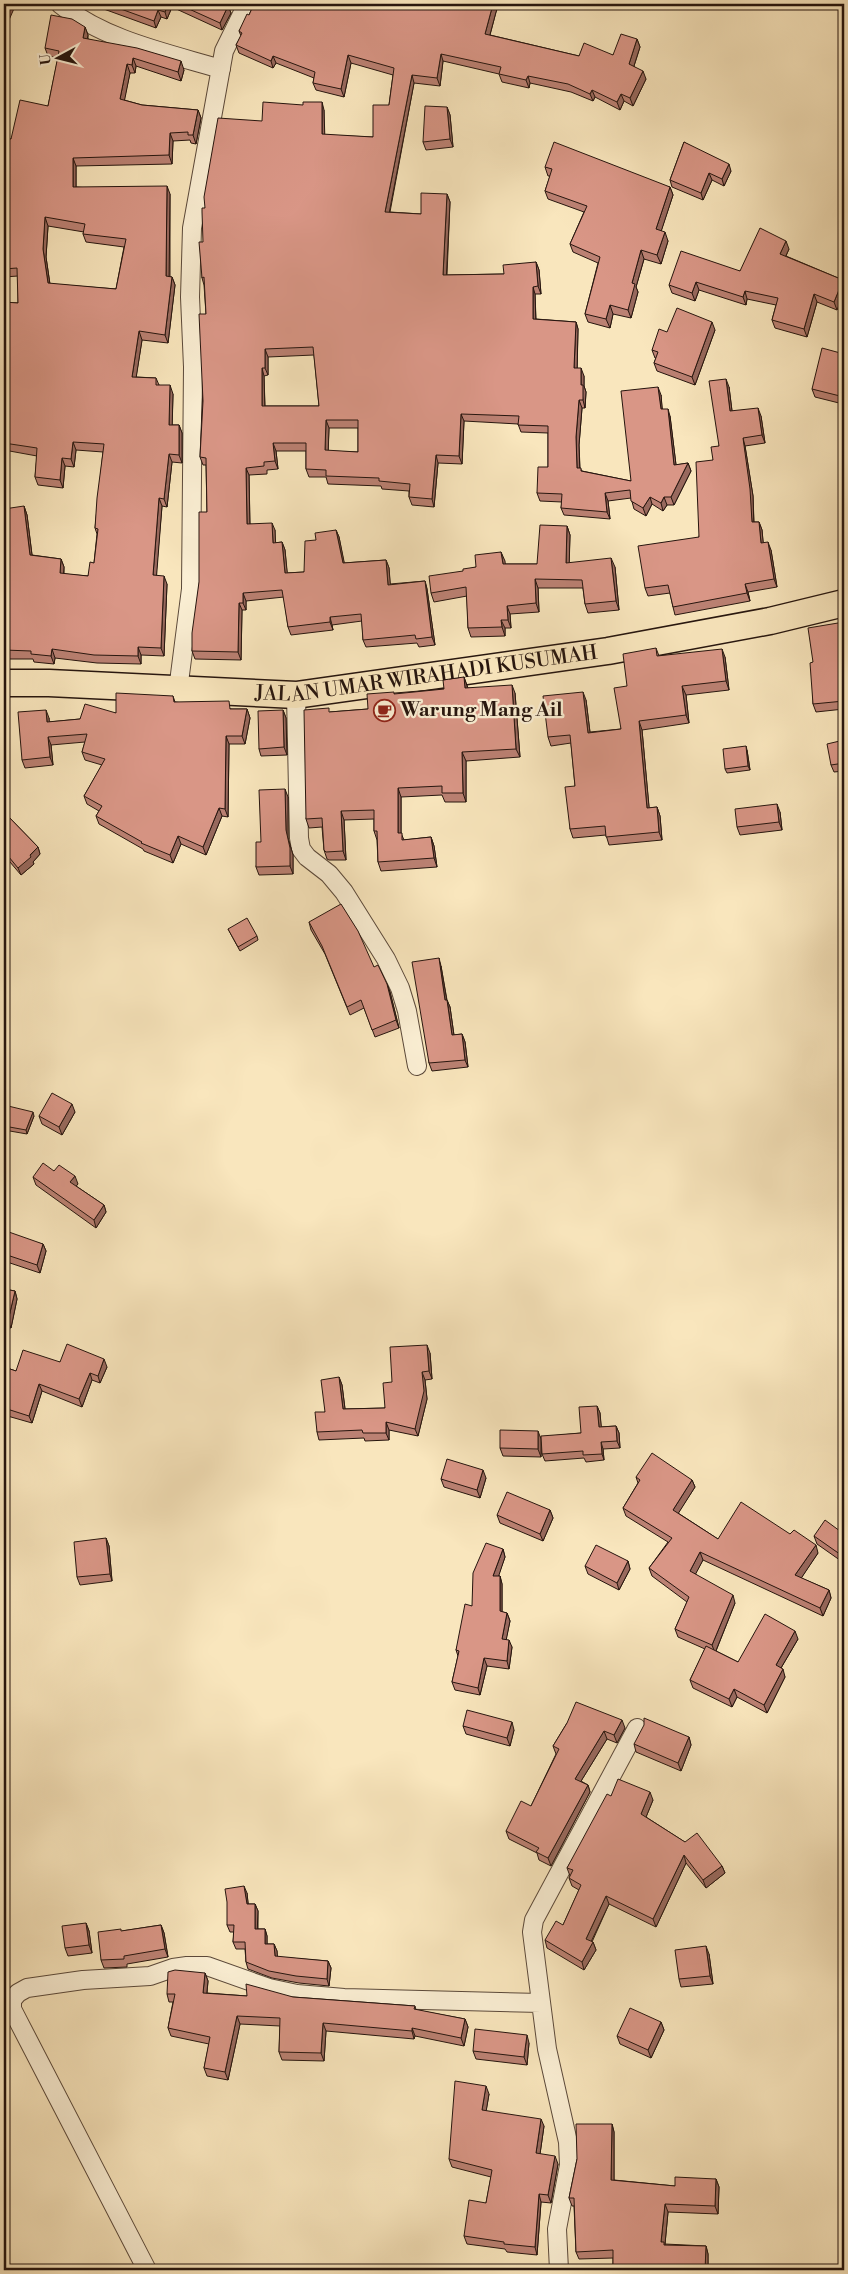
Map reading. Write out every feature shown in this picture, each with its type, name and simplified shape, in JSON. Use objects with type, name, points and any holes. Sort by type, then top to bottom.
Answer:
[{"type":"main road","name":"JALAN UMAR WIRAHADI KUSUMAH","points":[[4,682],[296,696],[608,651],[770,621],[844,603]]},
{"type":"street","points":[[60,4],[76,18],[141,45],[221,69]]},
{"type":"street","points":[[178,690],[191,589],[194,367],[190,297],[192,228],[221,69],[230,36],[247,4]]},
{"type":"street","points":[[296,696],[299,838],[301,849],[307,857],[329,874],[344,892],[386,959],[400,988],[408,1011],[417,1066]]},
{"type":"street","points":[[559,2270],[558,2229],[569,2165],[568,2142],[546,2049],[532,1932],[534,1920],[637,1728]]},
{"type":"street","points":[[146,2270],[12,2009],[12,2000],[18,1993],[27,1988],[49,1983],[150,1976],[173,1968],[207,1966],[269,1988],[297,1994],[344,1998],[541,2003]]},
{"type":"building","points":[[4,4],[10,4],[6,12],[4,11]]},
{"type":"building","points":[[107,4],[168,4],[165,12],[158,10],[154,21]]},
{"type":"building","points":[[178,4],[224,4],[228,6],[220,23]]},
{"type":"building","points":[[254,4],[493,4],[485,34],[579,56],[584,43],[613,55],[621,34],[637,39],[629,64],[643,71],[630,98],[621,94],[617,102],[592,90],[590,94],[568,84],[528,76],[526,80],[499,74],[501,67],[441,54],[437,78],[412,75],[385,212],[421,214],[421,193],[447,194],[443,275],[504,274],[503,265],[536,262],[538,286],[533,287],[533,319],[576,322],[574,368],[581,368],[581,385],[583,385],[583,400],[579,400],[576,437],[577,468],[581,468],[581,471],[631,481],[621,391],[658,387],[661,409],[668,409],[674,465],[688,463],[671,497],[664,497],[661,503],[650,497],[643,508],[631,501],[630,490],[605,493],[607,512],[561,508],[562,494],[537,493],[538,467],[548,467],[548,426],[518,425],[519,416],[461,414],[459,456],[436,455],[432,499],[409,497],[410,484],[379,481],[379,478],[326,476],[326,470],[306,469],[306,443],[273,443],[275,461],[264,462],[264,466],[246,468],[247,524],[272,523],[273,543],[282,542],[285,573],[304,572],[305,541],[316,540],[315,533],[336,530],[343,563],[386,560],[388,585],[425,581],[432,637],[416,639],[415,635],[363,640],[361,614],[330,617],[330,622],[288,627],[282,590],[243,593],[243,603],[239,603],[238,652],[192,651],[192,633],[199,582],[199,512],[207,512],[206,458],[200,457],[203,401],[199,314],[206,314],[204,277],[202,278],[199,242],[203,242],[202,208],[205,208],[204,197],[218,118],[262,121],[263,102],[303,105],[303,102],[322,102],[322,134],[373,137],[373,105],[389,105],[394,68],[348,55],[341,89],[313,83],[315,72],[273,56],[271,61],[236,45],[242,33],[239,31],[247,14],[249,15]],"holes":[[[313,347],[319,406],[262,406],[262,368],[265,368],[265,349]],[[326,420],[358,420],[358,452],[325,450]]]},
{"type":"building","points":[[51,15],[72,19],[85,27],[83,38],[137,48],[181,61],[178,72],[133,58],[132,65],[127,64],[120,99],[142,105],[198,110],[193,135],[188,135],[188,132],[170,133],[169,155],[73,158],[73,187],[167,186],[166,276],[172,277],[165,335],[139,331],[132,377],[156,378],[156,385],[170,385],[169,425],[179,425],[179,455],[169,454],[164,499],[159,498],[153,575],[164,576],[161,648],[138,647],[138,656],[94,655],[52,649],[51,656],[31,654],[31,651],[4,650],[4,509],[24,506],[30,555],[61,559],[60,573],[88,576],[90,562],[94,563],[98,529],[95,528],[97,498],[104,444],[73,442],[71,459],[62,458],[60,480],[35,477],[37,448],[4,443],[4,302],[18,303],[17,268],[4,269],[4,139],[11,139],[20,100],[48,106],[59,51],[45,48]],"holes":[[[45,217],[85,224],[83,234],[126,239],[116,289],[48,283],[43,249]]]},
{"type":"building","points":[[425,106],[447,107],[450,139],[423,142]]},
{"type":"building","points":[[554,142],[670,187],[656,229],[665,232],[657,255],[641,250],[632,283],[635,284],[628,310],[610,305],[606,319],[585,314],[600,257],[570,244],[587,206],[545,191],[552,169],[545,167]]},
{"type":"building","points":[[684,142],[729,164],[722,179],[709,173],[701,193],[670,180]]},
{"type":"building","points":[[760,228],[786,241],[780,254],[843,280],[834,302],[814,294],[804,329],[772,320],[778,298],[745,291],[743,297],[696,282],[692,293],[669,285],[681,251],[740,271]]},
{"type":"building","points":[[677,308],[712,322],[692,377],[654,363],[658,352],[652,350],[659,329],[667,332]]},
{"type":"building","points":[[822,348],[844,354],[844,387],[842,387],[840,396],[812,389]]},
{"type":"building","points":[[726,379],[730,411],[758,408],[762,435],[743,438],[750,489],[752,522],[759,522],[761,543],[768,542],[774,579],[745,584],[747,593],[673,607],[668,585],[645,588],[638,546],[699,537],[696,462],[713,460],[711,447],[719,446],[709,381]]},
{"type":"building","points":[[540,525],[567,526],[566,563],[611,558],[616,601],[585,604],[582,580],[535,579],[536,603],[507,606],[508,620],[501,620],[502,627],[468,628],[466,587],[431,593],[429,576],[476,567],[475,555],[501,552],[503,564],[537,564]]},
{"type":"building","points":[[844,622],[844,701],[813,704],[810,663],[813,662],[808,628]]},
{"type":"building","points":[[656,648],[657,656],[722,649],[726,681],[682,686],[686,715],[639,721],[647,808],[657,807],[659,832],[606,837],[605,826],[570,829],[565,787],[575,786],[570,735],[548,737],[543,696],[583,692],[588,733],[621,729],[614,688],[627,686],[623,654]]},
{"type":"building","points":[[464,677],[465,688],[512,685],[516,749],[462,752],[463,793],[442,793],[442,786],[398,788],[398,833],[402,833],[402,840],[431,837],[434,858],[378,862],[377,831],[374,831],[374,810],[341,811],[343,851],[326,852],[324,850],[322,818],[306,819],[304,710],[329,708],[329,712],[368,709],[367,694],[394,692],[394,694],[444,689],[443,680]]},
{"type":"building","points":[[116,693],[173,696],[174,702],[229,701],[230,709],[247,709],[242,736],[226,736],[225,809],[219,808],[203,847],[178,836],[170,855],[141,843],[96,816],[102,806],[84,796],[105,759],[82,752],[87,734],[48,737],[50,757],[22,760],[18,712],[46,710],[47,722],[80,719],[85,704],[116,713]]},
{"type":"building","points":[[283,710],[284,747],[259,749],[258,711]]},
{"type":"building","points":[[844,740],[844,763],[831,765],[827,744]]},
{"type":"building","points":[[746,746],[748,766],[725,769],[723,749]]},
{"type":"building","points":[[285,789],[286,830],[290,848],[290,866],[256,867],[256,842],[261,842],[259,790]]},
{"type":"building","points":[[777,804],[779,822],[737,827],[735,809]]},
{"type":"building","points":[[4,812],[38,847],[30,855],[31,857],[18,868],[4,851]]},
{"type":"building","points":[[341,904],[358,931],[374,967],[378,965],[387,984],[396,1020],[372,1030],[361,1000],[347,1007],[322,946],[309,922]]},
{"type":"building","points":[[247,918],[257,936],[238,947],[228,929]]},
{"type":"building","points":[[844,934],[844,954],[841,954]]},
{"type":"building","points":[[439,958],[452,1035],[462,1034],[465,1060],[429,1063],[412,962]]},
{"type":"building","points":[[52,1093],[72,1104],[59,1127],[39,1116]]},
{"type":"building","points":[[4,1105],[33,1112],[26,1130],[4,1126]]},
{"type":"building","points":[[43,1163],[54,1171],[59,1165],[75,1176],[70,1182],[104,1205],[94,1220],[33,1177]]},
{"type":"building","points":[[6,1231],[43,1244],[37,1265],[4,1254],[4,1236]]},
{"type":"building","points":[[4,1289],[15,1291],[8,1321],[4,1320]]},
{"type":"building","points":[[67,1344],[104,1359],[98,1376],[90,1373],[79,1399],[39,1384],[29,1416],[4,1408],[4,1367],[16,1371],[23,1350],[60,1362]]},
{"type":"building","points":[[427,1345],[429,1371],[422,1372],[424,1391],[415,1429],[386,1422],[386,1433],[363,1433],[362,1430],[317,1432],[315,1412],[325,1412],[321,1380],[339,1377],[343,1409],[385,1408],[383,1383],[392,1382],[390,1347]]},
{"type":"building","points":[[597,1406],[599,1427],[616,1426],[617,1441],[601,1442],[602,1454],[583,1455],[583,1451],[542,1454],[541,1436],[581,1433],[579,1407]]},
{"type":"building","points":[[500,1430],[538,1431],[538,1449],[500,1448]]},
{"type":"building","points":[[652,1453],[692,1480],[673,1510],[718,1539],[741,1502],[790,1534],[794,1530],[816,1545],[795,1575],[829,1590],[820,1608],[700,1552],[690,1571],[733,1595],[712,1645],[675,1629],[689,1597],[649,1568],[672,1538],[623,1508],[640,1480],[636,1477]]},
{"type":"building","points":[[447,1459],[483,1470],[477,1490],[441,1479]]},
{"type":"building","points":[[507,1492],[550,1510],[540,1534],[497,1515]]},
{"type":"building","points":[[825,1520],[844,1534],[844,1557],[814,1536]]},
{"type":"building","points":[[106,1538],[110,1574],[77,1577],[74,1542]]},
{"type":"building","points":[[486,1543],[503,1549],[493,1576],[500,1576],[500,1611],[507,1613],[502,1639],[509,1640],[507,1661],[484,1658],[478,1688],[452,1682],[459,1651],[456,1650],[465,1604],[472,1606],[473,1573]]},
{"type":"building","points":[[596,1545],[628,1561],[617,1583],[585,1566]]},
{"type":"building","points":[[765,1614],[795,1631],[776,1665],[783,1669],[764,1705],[734,1689],[729,1699],[690,1680],[706,1646],[738,1662]]},
{"type":"building","points":[[576,1702],[622,1720],[614,1735],[604,1731],[575,1779],[588,1785],[548,1858],[536,1852],[539,1848],[506,1831],[521,1801],[531,1806],[559,1749],[553,1746],[567,1723]]},
{"type":"building","points":[[467,1710],[512,1722],[507,1738],[463,1726]]},
{"type":"building","points":[[644,1718],[689,1737],[678,1763],[634,1744],[644,1725]]},
{"type":"building","points":[[618,1779],[650,1792],[641,1814],[685,1842],[697,1833],[722,1866],[703,1880],[684,1855],[653,1919],[606,1896],[586,1939],[593,1942],[582,1962],[545,1940],[556,1921],[563,1925],[581,1885],[569,1878],[573,1870],[567,1868],[607,1794],[611,1796]]},
{"type":"building","points":[[244,1886],[247,1904],[255,1904],[255,1929],[265,1929],[265,1944],[274,1944],[275,1956],[328,1961],[327,1979],[269,1971],[246,1962],[245,1942],[233,1942],[234,1925],[227,1925],[225,1889]]},
{"type":"building","points":[[86,1923],[89,1945],[65,1948],[62,1926]]},
{"type":"building","points":[[161,1925],[165,1949],[124,1956],[124,1959],[101,1960],[98,1932],[121,1929],[121,1931]]},
{"type":"building","points":[[706,1946],[710,1976],[679,1979],[675,1950]]},
{"type":"building","points":[[175,1970],[205,1973],[203,1993],[247,1996],[246,1984],[293,1997],[415,2006],[414,2009],[465,2019],[461,2038],[412,2028],[412,2031],[323,2023],[321,2053],[279,2052],[280,2018],[237,2016],[225,2072],[204,2068],[210,2037],[168,2028],[175,1994],[167,1994],[168,1972]]},
{"type":"building","points":[[630,2008],[661,2022],[648,2050],[617,2036]]},
{"type":"building","points":[[475,2029],[527,2035],[524,2057],[473,2051]]},
{"type":"building","points":[[455,2081],[486,2086],[482,2110],[541,2119],[536,2153],[555,2156],[548,2195],[539,2194],[535,2247],[504,2244],[504,2242],[464,2236],[469,2200],[486,2203],[492,2170],[449,2159]]},
{"type":"building","points":[[576,2124],[612,2124],[611,2180],[675,2186],[675,2177],[716,2179],[715,2206],[665,2204],[661,2242],[664,2242],[664,2245],[706,2246],[705,2270],[624,2270],[623,2265],[613,2265],[613,2250],[576,2252],[574,2198],[569,2198],[577,2159]]},
{"type":"place","name":"Warung Mang Ail","points":[[384,710]]}]
